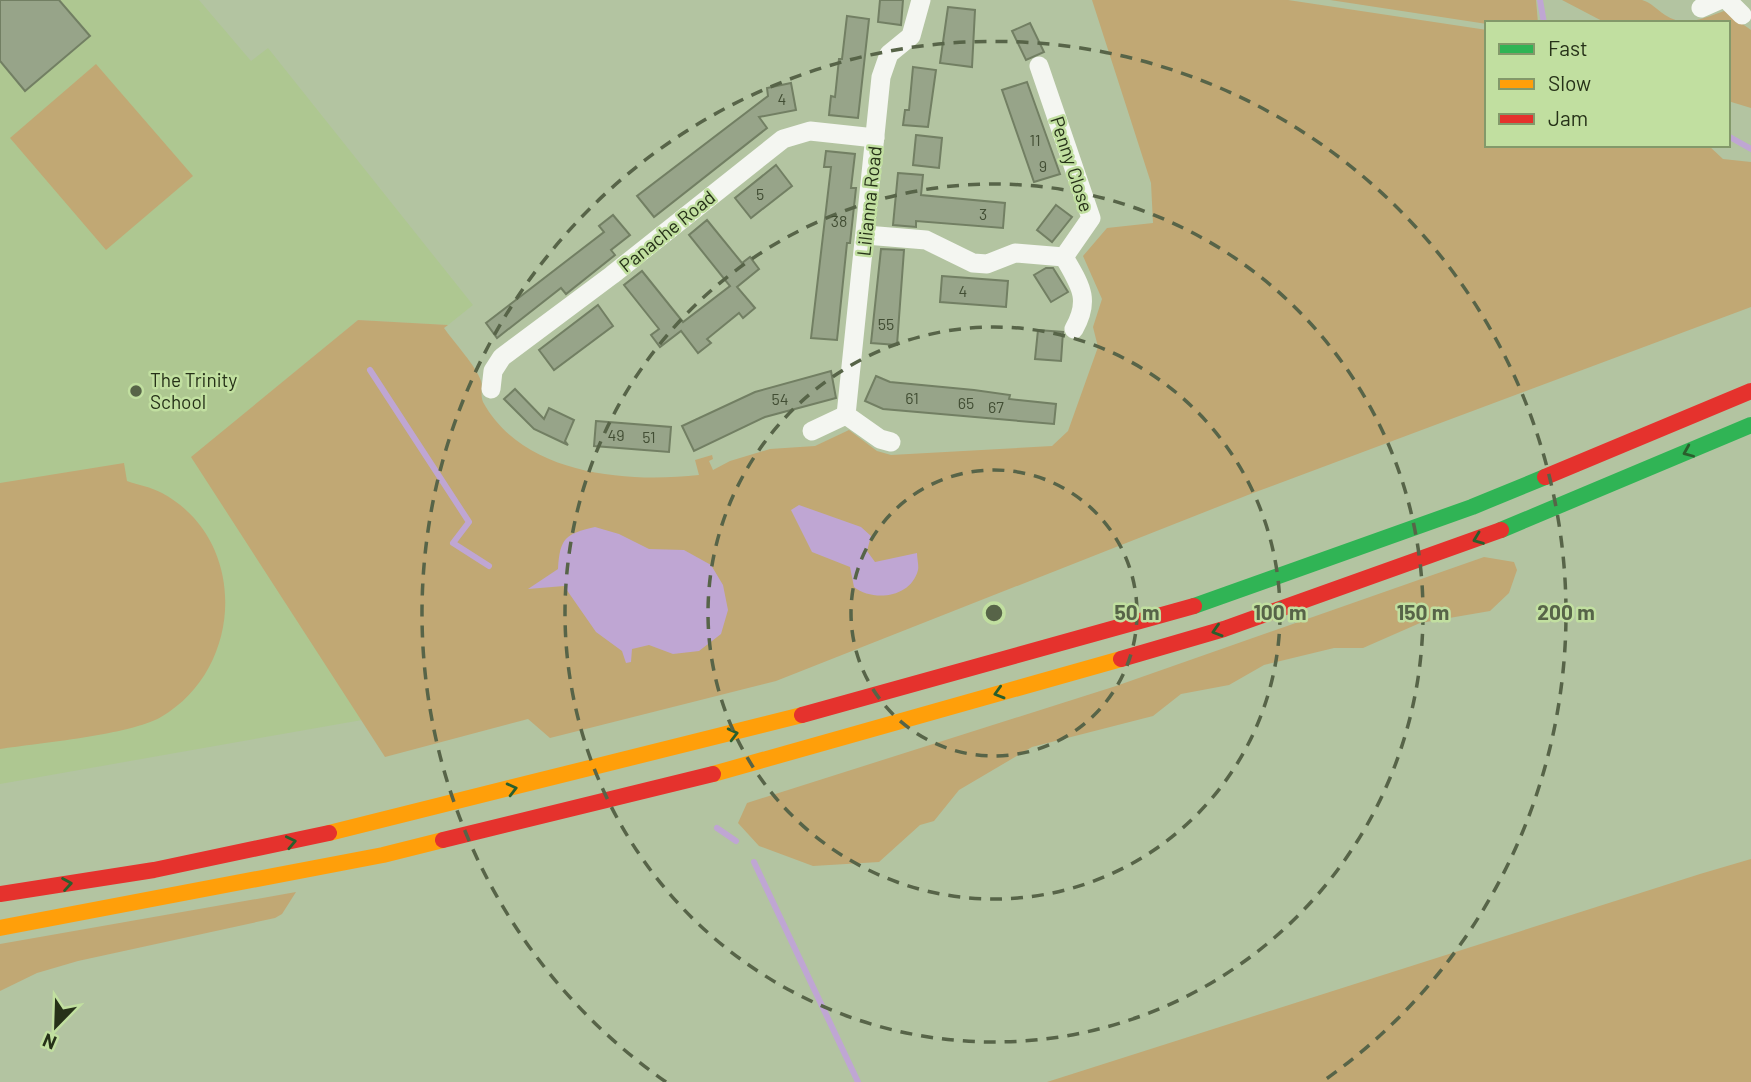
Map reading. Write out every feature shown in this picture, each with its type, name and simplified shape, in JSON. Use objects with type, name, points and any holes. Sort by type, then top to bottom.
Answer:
[{"type":"highway","points":[[0,894],[154,870],[369,825],[740,732],[1213,601],[1472,507],[1751,391]]},
{"type":"highway","points":[[0,928],[396,852],[753,764],[1224,629],[1476,540],[1751,425]]},
{"type":"street","name":"Lilianna Road","points":[[846,415],[885,65],[889,54],[911,36],[921,0]]},
{"type":"street","points":[[1727,0],[1742,15]]},
{"type":"street","name":"Penny Close","points":[[1039,66],[1091,218],[1064,257]]},
{"type":"street","name":"Panache Road","points":[[491,389],[493,370],[502,357],[612,275],[783,139],[810,131],[876,138]]},
{"type":"street","points":[[866,235],[926,240],[973,264],[987,264],[1015,253],[1064,257],[1084,300],[1082,314],[1074,329]]},
{"type":"street","points":[[812,431],[846,415],[880,439],[891,442]]},
{"type":"shaded area","name":"The Trinity School","points":[[0,0],[199,0],[251,61],[268,48],[473,305],[448,325],[358,320],[192,457],[362,720],[0,784]]},
{"type":"shaded area","points":[[1092,0],[1288,0],[1485,30],[1485,147],[1710,147],[1723,159],[1751,162],[1751,307],[1253,493],[776,681],[550,738],[528,719],[385,757],[191,457],[358,320],[448,325],[444,328],[479,375],[483,402],[501,426],[523,445],[550,459],[609,475],[699,475],[695,460],[712,455],[713,459],[709,461],[713,470],[730,461],[770,449],[815,446],[849,430],[877,451],[891,455],[1052,446],[1068,431],[1098,347],[1093,327],[1102,299],[1083,256],[1107,228],[1153,223],[1151,183]]},
{"type":"shaded area","points":[[1330,0],[1536,0],[1538,21],[1485,21],[1485,24]]},
{"type":"shaded area","points":[[1562,0],[1642,0],[1672,19],[1680,21],[1602,21]]},
{"type":"shaded area","points":[[1724,11],[1751,30],[1751,108],[1730,102],[1730,21],[1687,21]]},
{"type":"shaded area","points":[[96,64],[193,176],[106,250],[10,138]]},
{"type":"shaded area","points":[[124,463],[127,481],[162,493],[190,514],[210,541],[222,572],[225,605],[221,637],[208,668],[188,696],[161,717],[147,723],[107,733],[0,749],[0,483]]},
{"type":"shaded area","points":[[799,505],[861,527],[871,536],[867,551],[875,562],[917,553],[918,568],[914,579],[908,587],[890,595],[871,595],[854,587],[850,567],[812,552],[791,510]]},
{"type":"shaded area","points":[[595,527],[619,534],[649,549],[684,550],[711,565],[723,585],[728,610],[721,634],[699,651],[673,654],[649,645],[632,649],[631,662],[626,663],[622,651],[596,632],[564,586],[528,589],[558,569],[560,550],[566,539],[577,532]]},
{"type":"shaded area","points":[[1484,557],[1514,562],[1517,570],[1509,593],[1490,611],[1420,623],[1363,648],[1334,648],[1264,665],[1229,685],[1181,694],[1153,716],[1032,747],[959,790],[934,821],[920,825],[879,862],[813,866],[759,846],[738,823],[747,803],[1116,686]]},
{"type":"shaded area","points":[[1751,859],[1751,1082],[1047,1082],[1700,874]]},
{"type":"shaded area","points":[[296,892],[282,914],[275,918],[78,961],[37,973],[0,991],[0,944]]},
{"type":"building","points":[[0,0],[59,0],[90,36],[25,91],[0,61]]},
{"type":"building","points":[[880,0],[903,0],[901,25],[878,22]]},
{"type":"building","points":[[948,7],[975,10],[972,67],[940,63]]},
{"type":"building","points":[[847,16],[869,19],[858,118],[829,115],[831,96],[835,97],[839,59],[842,59]]},
{"type":"building","points":[[1030,23],[1044,52],[1026,60],[1012,31]]},
{"type":"building","points":[[913,67],[936,70],[928,127],[903,125],[905,110],[909,110]]},
{"type":"building","points":[[1027,82],[1060,174],[1034,182],[1002,90]]},
{"type":"building","points":[[791,83],[796,110],[759,117],[767,128],[654,217],[637,196],[768,96],[767,88]]},
{"type":"building","points":[[916,135],[942,138],[939,168],[913,165]]},
{"type":"building","points":[[826,151],[855,154],[851,188],[856,188],[850,243],[847,243],[837,340],[811,338],[831,167],[824,167]]},
{"type":"building","points":[[776,165],[792,186],[751,218],[735,198]]},
{"type":"building","points":[[898,173],[923,175],[921,195],[1005,203],[1003,228],[916,221],[916,227],[893,225]]},
{"type":"building","points":[[1056,205],[1072,217],[1052,242],[1037,230]]},
{"type":"building","points":[[613,215],[630,235],[611,250],[615,255],[566,294],[561,288],[497,338],[486,323],[604,232],[599,226]]},
{"type":"building","points":[[707,220],[742,263],[750,257],[759,269],[737,287],[755,308],[743,318],[739,313],[707,339],[711,343],[698,353],[681,331],[660,347],[651,335],[659,329],[624,285],[642,271],[683,322],[730,286],[689,235]]},
{"type":"building","points":[[881,249],[904,250],[897,345],[871,343]]},
{"type":"building","points":[[1046,268],[1053,268],[1068,292],[1051,302],[1034,275]]},
{"type":"building","points":[[942,276],[1008,281],[1006,307],[940,302]]},
{"type":"building","points":[[598,305],[613,326],[554,370],[539,350]]},
{"type":"building","points":[[1038,330],[1063,332],[1061,361],[1035,359]]},
{"type":"building","points":[[831,371],[836,398],[765,417],[694,451],[682,426],[755,392]]},
{"type":"building","points":[[876,376],[890,382],[974,390],[1010,395],[1009,399],[1056,404],[1054,424],[883,409],[865,401]]},
{"type":"building","points":[[515,389],[544,419],[549,408],[574,420],[565,441],[568,445],[534,429],[504,399]]},
{"type":"building","points":[[596,421],[671,427],[669,452],[594,446]]},
{"type":"waterway","points":[[1540,0],[1544,21]]},
{"type":"waterway","points":[[1730,137],[1751,149]]},
{"type":"waterway","points":[[370,370],[469,522],[453,543],[489,566]]},
{"type":"waterway","points":[[717,828],[736,841]]},
{"type":"waterway","points":[[754,862],[858,1082]]},
{"type":"traffic: fast","points":[[1501,530],[1751,425]]},
{"type":"traffic: fast","points":[[1194,606],[1472,507],[1545,477]]},
{"type":"traffic: slow","points":[[713,774],[1121,659]]},
{"type":"traffic: slow","points":[[329,833],[802,715]]},
{"type":"traffic: slow","points":[[0,928],[383,855],[443,840]]},
{"type":"traffic: jam","points":[[1545,477],[1751,391]]},
{"type":"traffic: jam","points":[[1121,659],[1224,629],[1501,530]]},
{"type":"traffic: jam","points":[[802,715],[1194,606]]},
{"type":"traffic: jam","points":[[443,840],[713,774]]},
{"type":"traffic: jam","points":[[0,894],[154,870],[329,833]]},
{"type":"place","name":"The Trinity School","points":[[136,391]]}]
